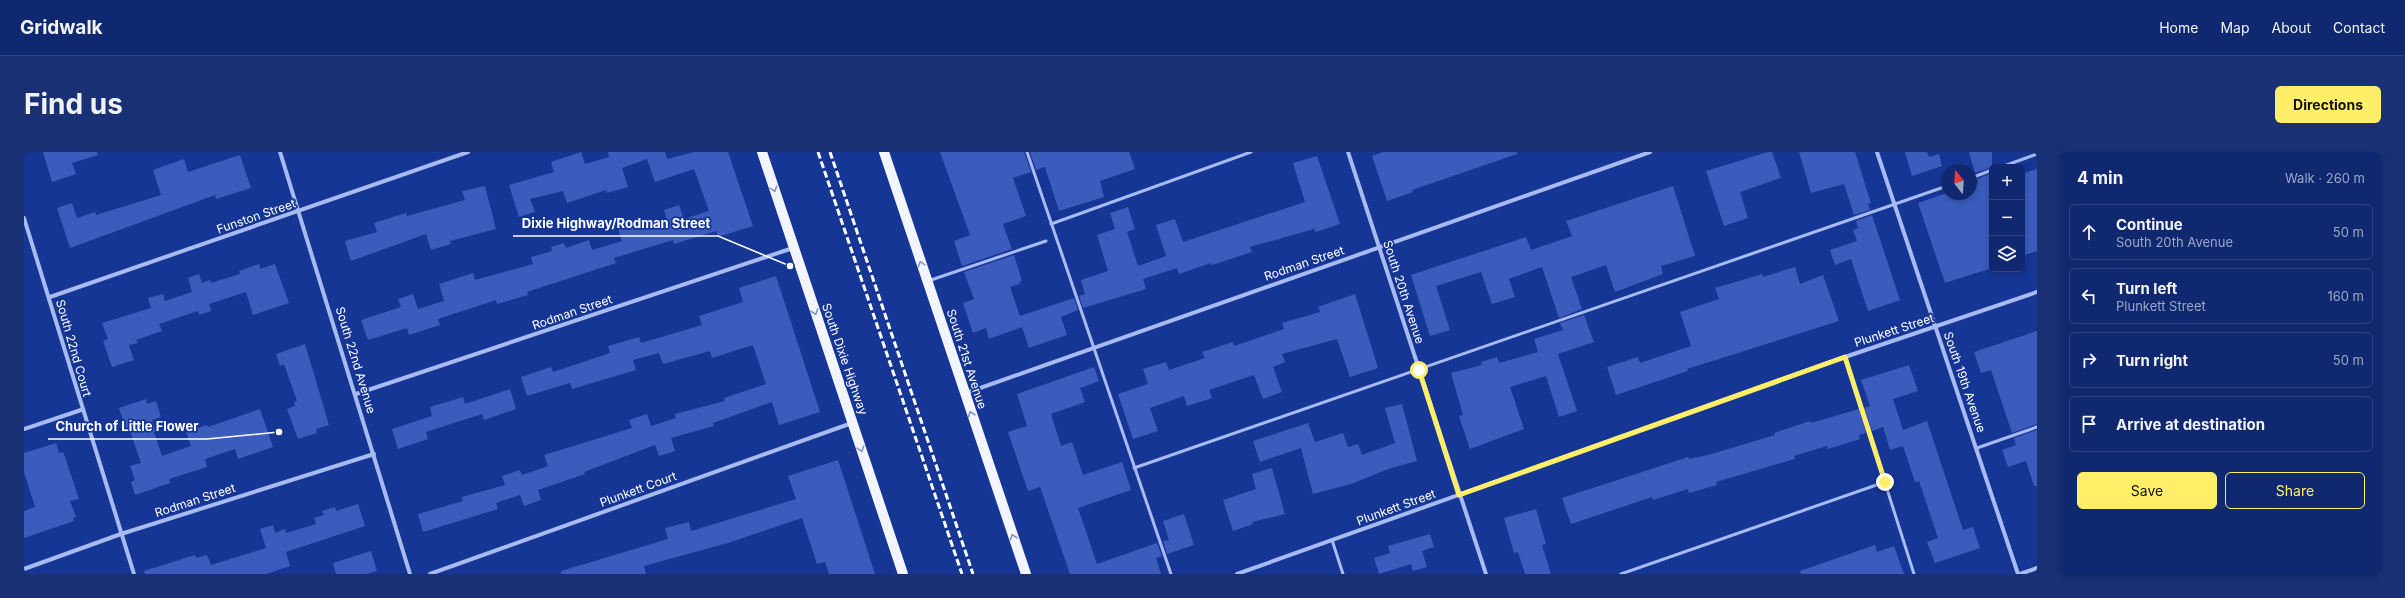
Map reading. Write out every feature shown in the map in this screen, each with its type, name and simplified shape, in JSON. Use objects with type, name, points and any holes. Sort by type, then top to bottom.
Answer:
[{"type":"main road","name":"South Dixie Highway","points":[[762,152],[903,574]]},
{"type":"main road","name":"South 21st Avenue","points":[[884,152],[1026,574]]},
{"type":"street","name":"South 22nd Avenue","points":[[280,152],[300,212],[410,574]]},
{"type":"street","name":"Funston Street","points":[[50,297],[300,212],[468,152]]},
{"type":"street","name":"South 20th Avenue","points":[[1348,152],[1486,574]]},
{"type":"street","name":"Rodman Street","points":[[964,393],[1650,152]]},
{"type":"street","name":"South 19th Avenue","points":[[1877,152],[2019,574]]},
{"type":"street","name":"South 22nd Court","points":[[24,218],[50,297],[81,410],[134,574]]},
{"type":"street","name":"Rodman Street","points":[[356,394],[793,248]]},
{"type":"street","name":"Plunkett Street","points":[[1237,574],[1845,357],[2037,292]]},
{"type":"street","points":[[24,429],[81,410]]},
{"type":"street","name":"Plunkett Court","points":[[430,574],[853,423]]},
{"type":"street","name":"Rodman Street","points":[[24,568],[121,534],[374,454]]},
{"type":"street","points":[[2019,574],[2037,568]]},
{"type":"lane","points":[[1027,152],[1092,348],[1171,574]]},
{"type":"lane","points":[[1051,224],[1251,152]]},
{"type":"lane","points":[[2009,164],[2037,154]]},
{"type":"lane","points":[[1977,176],[1989,171]]},
{"type":"lane","points":[[1134,468],[1941,188]]},
{"type":"lane","points":[[927,281],[1046,241]]},
{"type":"lane","points":[[1845,357],[1914,574]]},
{"type":"lane","points":[[1977,448],[2037,427]]},
{"type":"lane","points":[[1621,574],[1885,482]]},
{"type":"lane","points":[[1332,540],[1343,574]]},
{"type":"building","points":[[43,152],[97,152],[98,155],[72,163],[76,174],[52,182]]},
{"type":"building","points":[[581,152],[585,164],[609,157],[608,152],[665,152],[667,159],[694,152],[728,152],[753,226],[718,237],[716,231],[674,244],[673,240],[614,258],[616,263],[527,292],[528,295],[497,304],[496,300],[438,319],[440,325],[409,335],[407,328],[368,340],[361,320],[401,307],[398,299],[413,294],[418,309],[444,301],[439,284],[473,273],[475,280],[533,264],[531,257],[552,251],[551,247],[564,243],[566,248],[589,240],[592,250],[622,241],[617,226],[631,222],[634,230],[667,220],[664,210],[679,205],[684,219],[709,211],[694,169],[655,182],[647,159],[622,168],[628,187],[607,193],[606,190],[567,203],[563,191],[530,199],[535,212],[519,217],[509,185],[554,172],[551,162]]},
{"type":"building","points":[[940,152],[1024,152],[1031,172],[1013,178],[1026,216],[1003,224],[1012,249],[962,266],[954,241],[970,235]]},
{"type":"building","points":[[1030,152],[1129,152],[1135,169],[1100,181],[1104,197],[1059,211],[1045,167],[1036,170]]},
{"type":"building","points":[[1383,152],[1517,152],[1517,154],[1412,190],[1413,192],[1387,201],[1372,156]]},
{"type":"building","points":[[1772,152],[1781,178],[1740,192],[1748,218],[1724,226],[1706,171]]},
{"type":"building","points":[[1799,152],[1855,152],[1871,203],[1868,204],[1870,210],[1854,215],[1844,184],[1811,193]]},
{"type":"building","points":[[1905,152],[1927,152],[1929,157],[1939,154],[1941,166],[1912,176]]},
{"type":"building","points":[[1969,152],[1992,152],[1992,164],[1989,164],[1989,168],[1977,172],[1977,164],[1972,164]]},
{"type":"building","points":[[240,155],[251,188],[216,199],[215,195],[70,248],[57,208],[72,203],[77,218],[95,212],[96,215],[161,195],[153,170],[184,159],[188,172]]},
{"type":"building","points":[[1317,156],[1340,224],[1316,232],[1314,229],[1250,247],[1252,252],[1212,265],[1211,263],[1179,274],[1177,268],[1143,279],[1146,289],[1083,308],[1079,296],[1085,294],[1081,280],[1108,271],[1097,235],[1115,229],[1110,213],[1128,207],[1135,229],[1127,232],[1138,266],[1166,256],[1156,225],[1175,219],[1183,242],[1305,202],[1293,163]]},
{"type":"building","points":[[2037,169],[2037,251],[2025,255],[2025,200],[2025,173]]},
{"type":"building","points":[[1989,174],[1989,269],[1945,283],[1918,203],[1941,195],[1941,200],[1977,200],[1977,179]]},
{"type":"building","points":[[485,186],[496,229],[450,241],[451,244],[431,250],[426,234],[351,261],[345,241],[377,232],[374,223],[406,213],[407,216],[465,200],[462,191]]},
{"type":"building","points":[[1673,186],[1695,256],[1661,266],[1663,274],[1615,292],[1606,265],[1571,277],[1582,309],[1559,318],[1542,267],[1509,279],[1515,297],[1492,304],[1481,272],[1436,286],[1450,330],[1430,336],[1411,275],[1526,237],[1531,250],[1572,236],[1566,221]]},
{"type":"building","points":[[1872,215],[1900,300],[1868,311],[1851,259],[1835,265],[1830,250],[1857,241],[1853,230],[1858,228],[1856,221]]},
{"type":"building","points":[[1014,255],[1022,281],[1019,282],[1020,284],[1010,287],[1020,316],[1074,298],[1078,310],[1061,317],[1067,335],[1029,348],[1022,327],[989,339],[986,328],[973,333],[963,303],[974,299],[964,272]]},
{"type":"building","points":[[259,264],[260,269],[275,264],[289,303],[253,315],[246,292],[209,304],[211,311],[199,315],[198,311],[159,324],[162,331],[136,340],[138,343],[129,345],[134,360],[112,367],[103,341],[108,339],[102,323],[151,308],[148,298],[163,294],[165,301],[192,292],[188,278],[199,274],[202,283],[210,280],[211,283],[240,274],[239,271]]},
{"type":"building","points":[[1795,267],[1800,284],[1823,275],[1839,321],[1687,369],[1688,371],[1616,395],[1607,367],[1638,357],[1640,363],[1691,346],[1680,312],[1719,299],[1715,288],[1762,274],[1763,277]]},
{"type":"building","points":[[776,276],[820,412],[779,425],[772,402],[713,423],[714,426],[671,438],[675,451],[659,456],[655,445],[584,472],[585,474],[538,490],[541,500],[524,506],[520,495],[496,503],[498,509],[423,532],[418,514],[463,501],[462,497],[505,485],[502,476],[520,470],[522,475],[548,466],[544,455],[632,428],[629,420],[647,414],[651,426],[676,418],[675,414],[725,401],[724,398],[766,384],[753,345],[712,358],[710,351],[663,364],[659,353],[633,360],[636,370],[572,389],[570,383],[527,396],[521,377],[551,367],[553,372],[610,353],[608,346],[639,337],[641,343],[702,325],[699,316],[743,302],[739,288]]},
{"type":"building","points":[[1355,294],[1378,368],[1350,377],[1337,339],[1282,354],[1285,362],[1273,367],[1282,392],[1263,399],[1254,375],[1209,390],[1212,398],[1187,406],[1184,396],[1150,408],[1158,431],[1133,439],[1118,394],[1148,384],[1143,369],[1166,362],[1169,370],[1205,358],[1202,352],[1233,342],[1234,346],[1284,329],[1282,323],[1320,312],[1318,307]]},
{"type":"building","points":[[1584,315],[1594,342],[1558,354],[1577,411],[1559,417],[1546,376],[1510,387],[1524,429],[1470,449],[1459,416],[1463,415],[1451,373],[1482,365],[1481,362],[1497,357],[1499,363],[1538,352],[1534,339],[1563,330],[1560,323]]},
{"type":"building","points":[[2037,331],[2037,424],[2012,433],[1991,370],[1981,373],[1974,352]]},
{"type":"building","points":[[305,344],[329,425],[316,429],[317,433],[298,439],[287,409],[295,406],[294,402],[297,401],[284,364],[280,366],[276,354]]},
{"type":"building","points":[[1909,365],[1918,391],[1893,399],[1903,430],[1927,421],[1963,530],[1973,527],[1980,548],[1935,563],[1927,542],[1938,538],[1919,481],[1915,482],[1903,446],[1890,450],[1883,427],[1872,431],[1864,408],[1870,406],[1861,380]]},
{"type":"building","points":[[1094,367],[1099,381],[1080,388],[1085,402],[1051,414],[1061,446],[1072,442],[1083,475],[1122,462],[1131,490],[1078,508],[1097,564],[1157,543],[1162,556],[1156,558],[1161,574],[1070,574],[1040,487],[1028,491],[1008,432],[1027,426],[1017,394]]},
{"type":"building","points":[[510,389],[516,409],[484,420],[482,414],[426,432],[428,439],[398,449],[392,429],[432,416],[430,407],[463,397],[465,404]]},
{"type":"building","points":[[146,399],[147,404],[156,401],[161,417],[152,420],[156,431],[154,432],[162,456],[191,446],[186,432],[207,425],[208,427],[260,409],[273,447],[238,459],[235,449],[205,459],[207,467],[169,479],[170,483],[135,495],[131,482],[135,480],[130,466],[141,463],[129,428],[126,429],[119,408]]},
{"type":"building","points":[[1402,404],[1417,461],[1391,468],[1351,484],[1313,494],[1301,448],[1260,462],[1253,441],[1308,423],[1315,442],[1343,433],[1348,447],[1358,444],[1362,455],[1395,443],[1385,408]]},
{"type":"building","points":[[1859,409],[1866,433],[1859,435],[1860,439],[1828,449],[1827,446],[1794,456],[1795,459],[1716,482],[1717,485],[1689,493],[1688,489],[1653,500],[1652,497],[1571,524],[1562,498],[1688,457],[1689,459],[1708,455],[1775,435],[1774,433],[1810,421],[1811,423]]},
{"type":"building","points":[[2037,430],[2037,486],[2034,486],[2026,461],[2008,467],[2002,450],[2016,445],[2014,438]]},
{"type":"building","points":[[56,443],[59,453],[63,452],[79,499],[70,501],[76,517],[73,518],[74,521],[24,538],[24,511],[35,507],[24,472],[24,453]]},
{"type":"building","points":[[838,460],[875,574],[829,574],[825,562],[817,564],[802,518],[728,543],[644,566],[646,574],[561,574],[561,571],[668,539],[665,528],[689,522],[691,531],[796,499],[788,476]]},
{"type":"building","points":[[1272,468],[1285,514],[1252,522],[1253,524],[1233,531],[1223,500],[1256,489],[1252,474]]},
{"type":"building","points":[[358,504],[365,526],[286,552],[290,566],[266,574],[145,574],[144,571],[195,555],[196,558],[207,555],[211,565],[266,548],[260,529],[273,525],[275,533],[285,529],[286,533],[316,524],[314,518],[324,515],[322,511],[335,507],[336,511]]},
{"type":"building","points":[[1536,509],[1546,544],[1542,545],[1551,574],[1525,574],[1518,552],[1514,553],[1504,518]]},
{"type":"building","points":[[1184,514],[1194,545],[1167,554],[1163,541],[1169,540],[1163,521]]},
{"type":"building","points":[[1430,534],[1434,547],[1422,551],[1427,567],[1413,571],[1411,564],[1379,574],[1374,558],[1390,553],[1388,546]]},
{"type":"building","points":[[1875,545],[1877,552],[1894,546],[1904,574],[1801,574],[1800,571]]},
{"type":"building","points":[[371,551],[377,571],[367,574],[336,574],[333,563]]},
{"type":"railway","points":[[818,152],[962,574]]},
{"type":"railway","points":[[830,152],[973,574]]},
{"type":"place","name":"Dixie Highway/Rodman Street","points":[[790,266]]},
{"type":"place","name":"Church of Little Flower","points":[[279,432]]},
{"type":"route","points":[[1419,370],[1459,495],[1845,357],[1885,482]]}]
